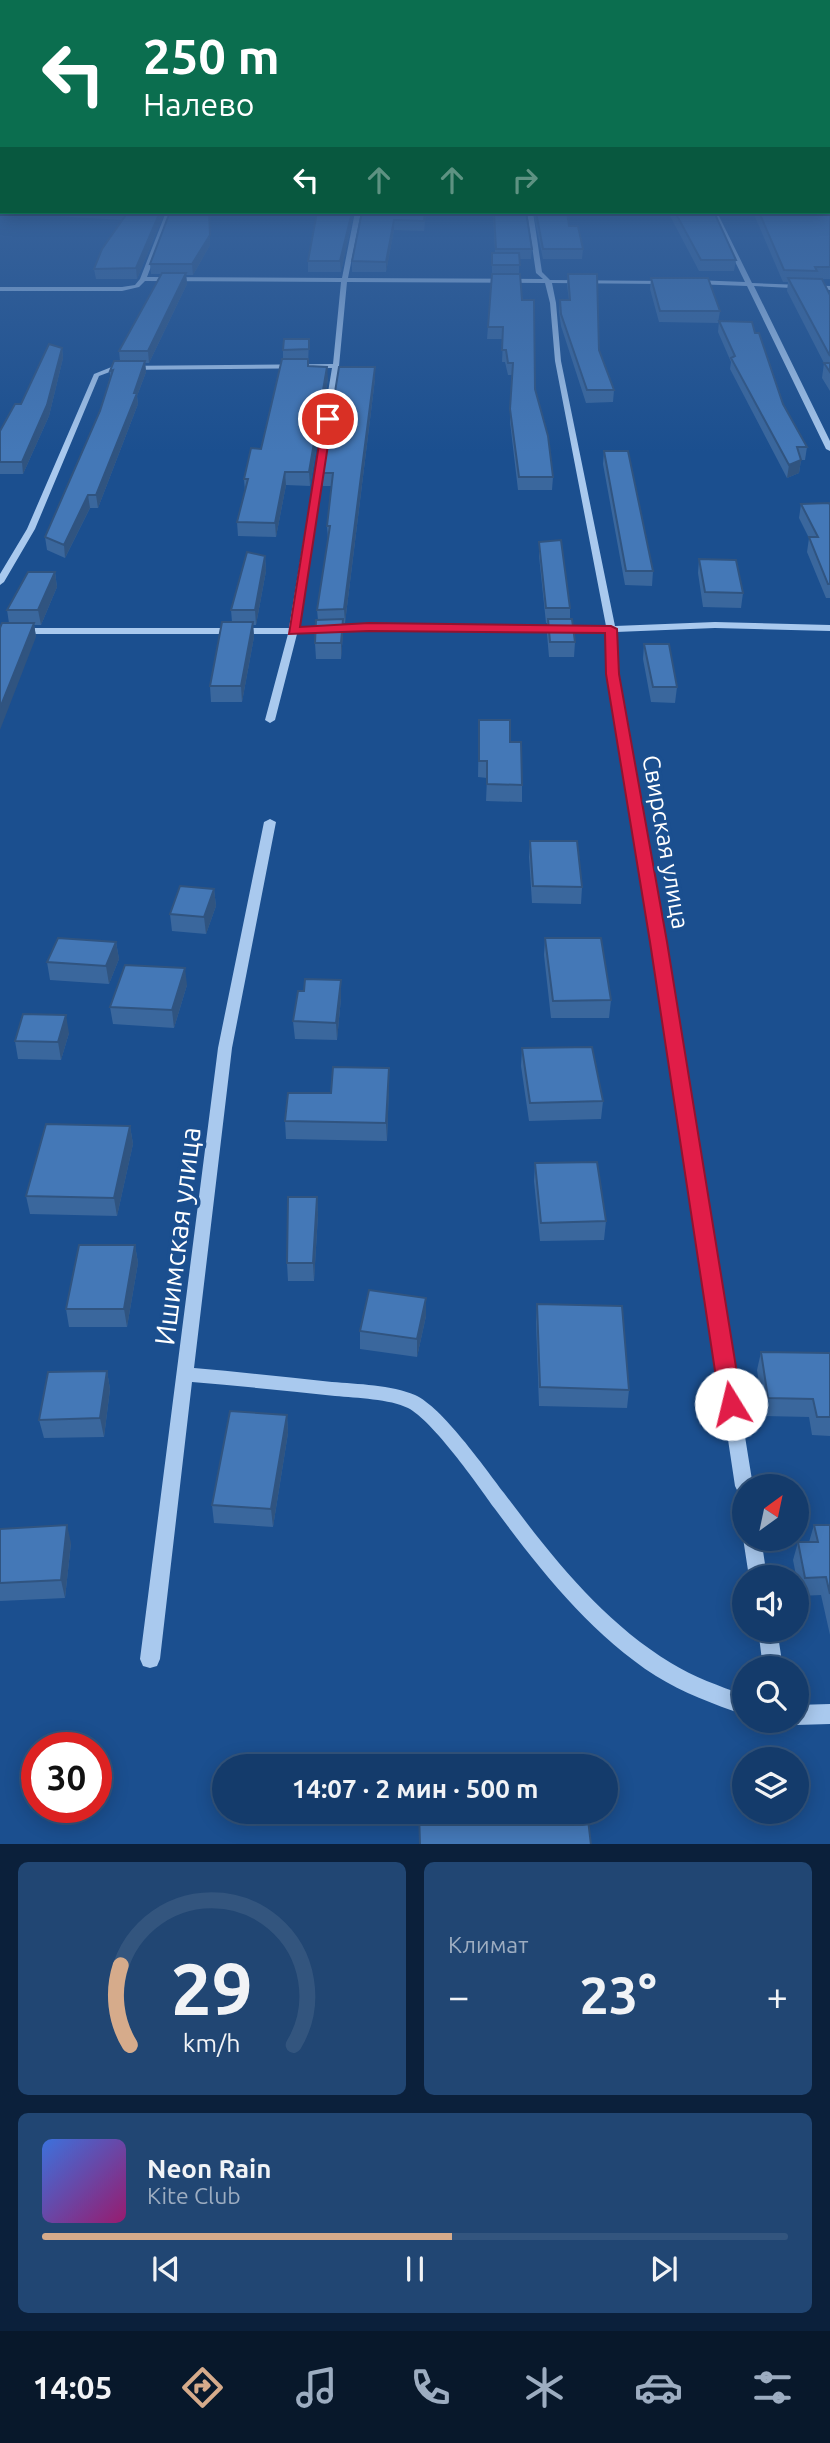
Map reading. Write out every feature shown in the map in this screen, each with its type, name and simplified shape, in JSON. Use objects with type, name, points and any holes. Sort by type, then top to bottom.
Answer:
[{"type":"street","points":[[0,289],[121,289],[137,286],[143,280]]},
{"type":"street","points":[[214,280],[747,283],[830,288]]},
{"type":"street","points":[[746,280],[830,449]]},
{"type":"street","name":"Свирская улица","points":[[548,281],[558,361],[611,629],[612,674],[659,942],[742,1474]]},
{"type":"street","points":[[270,720],[293,631],[336,366],[344,282]]},
{"type":"street","points":[[0,582],[31,529],[96,375],[114,368],[336,366]]},
{"type":"street","points":[[0,631],[293,631],[369,627],[611,629],[715,625],[830,628]]},
{"type":"street","name":"Ишимская улица","points":[[150,1659],[225,1048],[270,822]]},
{"type":"street","points":[[186,1374],[374,1393],[411,1401],[429,1413],[547,1566],[608,1629],[683,1683],[732,1701]]},
{"type":"street","points":[[809,1715],[830,1714]]},
{"type":"building","points":[[158,280],[183,280],[148,351],[119,351]]},
{"type":"building","points":[[492,280],[520,280],[522,300],[534,300],[535,389],[548,436],[553,477],[519,477],[510,409],[513,363],[508,363],[506,350],[502,350],[503,327],[488,327]]},
{"type":"building","points":[[568,280],[597,280],[599,350],[614,390],[587,390],[561,314],[560,300],[570,300]]},
{"type":"building","points":[[652,280],[709,280],[720,311],[660,311]]},
{"type":"building","points":[[789,280],[823,280],[830,295],[830,356]]},
{"type":"building","points":[[719,321],[752,322],[755,333],[759,333],[783,404],[807,447],[797,447],[801,460],[789,465],[731,358],[735,356]]},
{"type":"building","points":[[284,339],[309,339],[309,349],[283,350]]},
{"type":"building","points":[[49,344],[62,348],[47,405],[22,462],[0,462],[0,431],[15,404],[21,404]]},
{"type":"building","points":[[282,359],[308,359],[308,366],[327,367],[309,472],[285,472],[275,523],[237,522],[248,479],[244,479],[251,448],[261,449]]},
{"type":"building","points":[[114,361],[145,361],[134,393],[137,393],[96,495],[88,495],[64,545],[45,537],[100,411]]},
{"type":"building","points":[[339,367],[375,367],[344,609],[317,610],[330,526],[327,526],[333,473],[322,473]]},
{"type":"building","points":[[604,451],[628,451],[653,571],[626,571]]},
{"type":"building","points":[[829,503],[828,584],[809,537],[818,537],[801,504]]},
{"type":"building","points":[[561,540],[570,608],[546,608],[539,542]]},
{"type":"building","points":[[247,552],[265,556],[255,610],[231,610]]},
{"type":"building","points":[[699,559],[736,560],[743,593],[705,592]]},
{"type":"building","points":[[28,572],[55,572],[38,610],[7,610]]},
{"type":"building","points":[[343,619],[341,643],[315,643],[316,620]]},
{"type":"building","points":[[548,619],[572,619],[575,642],[550,642]]},
{"type":"building","points":[[222,622],[253,622],[241,686],[210,686]]},
{"type":"building","points":[[2,623],[34,623],[0,708],[0,628]]},
{"type":"building","points":[[644,644],[669,644],[677,687],[653,687]]},
{"type":"building","points":[[479,720],[510,720],[510,742],[521,742],[522,785],[487,784],[487,761],[479,761]]},
{"type":"building","points":[[530,841],[577,841],[582,887],[533,886]]},
{"type":"building","points":[[180,886],[214,889],[204,917],[170,914]]},
{"type":"building","points":[[58,938],[116,942],[106,966],[47,962]]},
{"type":"building","points":[[545,938],[601,938],[611,1000],[553,1001]]},
{"type":"building","points":[[125,965],[185,968],[172,1010],[110,1007]]},
{"type":"building","points":[[305,979],[341,980],[336,1023],[293,1021],[298,991],[304,991]]},
{"type":"building","points":[[23,1014],[66,1015],[58,1042],[15,1041]]},
{"type":"building","points":[[592,1047],[603,1101],[530,1103],[522,1048]]},
{"type":"building","points":[[333,1067],[389,1068],[386,1123],[285,1121],[288,1093],[331,1093]]},
{"type":"building","points":[[46,1124],[130,1126],[114,1198],[26,1196]]},
{"type":"building","points":[[597,1162],[606,1221],[541,1223],[535,1163]]},
{"type":"building","points":[[288,1197],[317,1197],[313,1263],[287,1263]]},
{"type":"building","points":[[79,1245],[135,1245],[124,1309],[66,1309]]},
{"type":"building","points":[[369,1290],[426,1298],[417,1339],[360,1331]]},
{"type":"building","points":[[537,1304],[622,1306],[629,1390],[540,1387]]},
{"type":"building","points":[[761,1352],[830,1353],[830,1417],[817,1417],[813,1399],[768,1398]]},
{"type":"building","points":[[107,1371],[100,1418],[39,1420],[48,1372]]},
{"type":"building","points":[[230,1411],[287,1415],[271,1509],[212,1505]]},
{"type":"building","points":[[67,1525],[61,1580],[0,1583],[0,1529]]},
{"type":"building","points":[[814,1525],[830,1525],[830,1594],[826,1577],[809,1578],[809,1565],[802,1565],[800,1551],[809,1551],[809,1542],[818,1542]]},
{"type":"building","points":[[419,1824],[589,1824],[591,1844],[420,1844]]},
{"type":"route","points":[[328,419],[293,631],[369,627],[611,629],[612,674],[659,942],[731,1404]]}]
